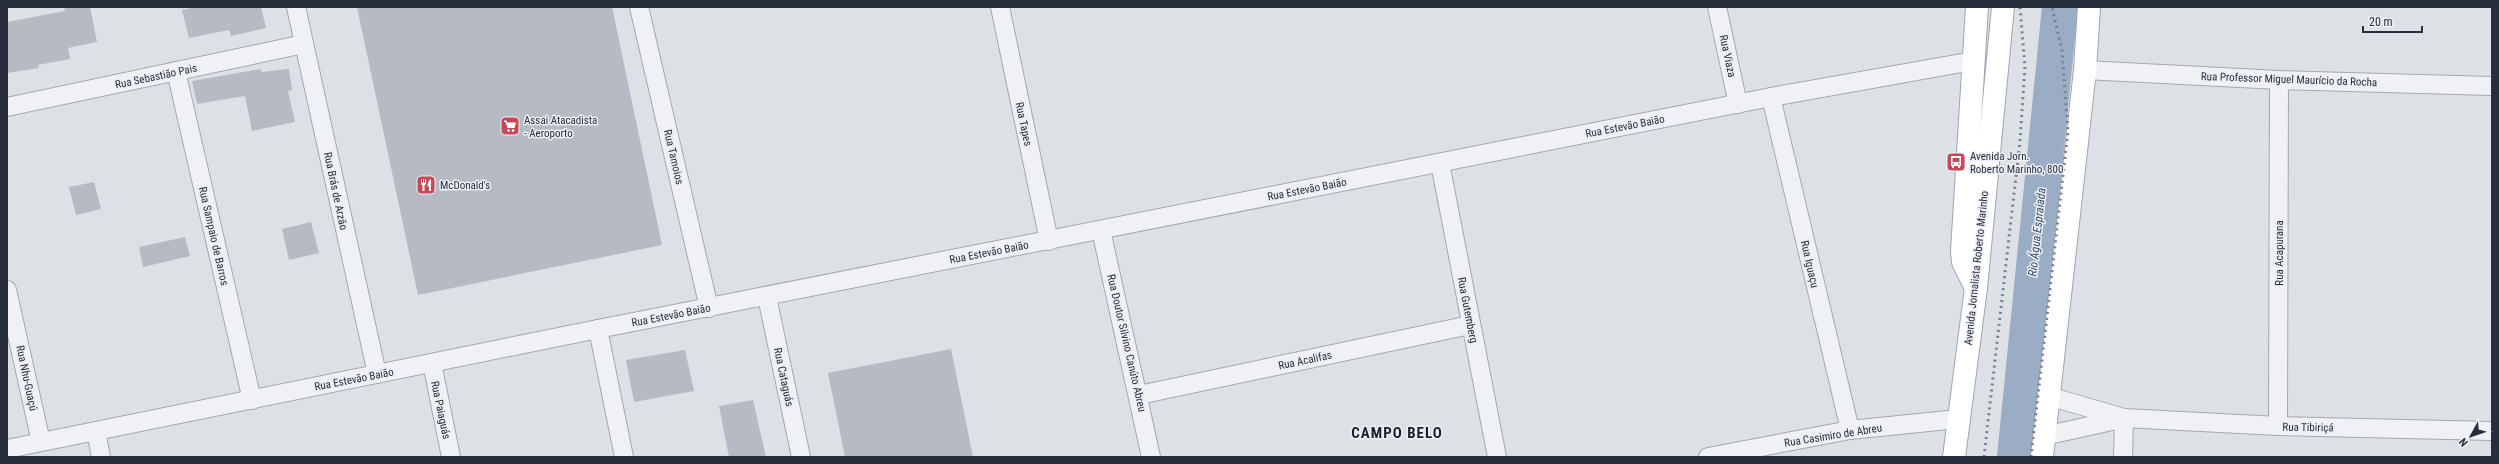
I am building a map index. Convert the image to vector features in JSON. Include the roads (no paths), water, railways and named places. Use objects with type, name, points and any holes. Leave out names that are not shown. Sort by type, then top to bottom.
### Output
[{"type":"main road","points":[[1976,288],[1963,262],[1962,251],[1972,61],[1977,7]]},
{"type":"main road","name":"Avenida Jornalista Roberto Marinho","points":[[1954,457],[1976,288],[2003,7]]},
{"type":"main road","points":[[2042,457],[2085,70],[2090,7]]},
{"type":"street","name":"Rua Brás de Arzão","points":[[296,7],[377,374]]},
{"type":"street","name":"Rua Tamoios","points":[[639,7],[710,308]]},
{"type":"street","name":"Rua Tapes","points":[[1000,7],[1049,240]]},
{"type":"street","name":"Rua Viaza","points":[[1718,7],[1738,104]]},
{"type":"street","name":"Rua Sebastião Pais","points":[[7,107],[304,44]]},
{"type":"street","name":"Rua Estevão Baião","points":[[7,449],[598,329],[1771,97],[1972,61]]},
{"type":"street","name":"Rua Professor Miguel Maurício da Rocha","points":[[2085,70],[2279,80],[2492,86]]},
{"type":"street","name":"Rua Sampaio de Barros","points":[[176,72],[252,400]]},
{"type":"street","name":"Rua Acapurana","points":[[2278,426],[2279,80]]},
{"type":"street","name":"Rua Iguaçu","points":[[1771,97],[1850,430]]},
{"type":"street","name":"Rua Gutemberg","points":[[1440,163],[1470,325],[1497,457]]},
{"type":"street","name":"Rua Doutor Silvino Canúto Abreu","points":[[1102,230],[1152,457]]},
{"type":"street","name":"Rua Nhu-Guaçú","points":[[7,290],[41,442]]},
{"type":"street","name":"Rua Cataguás","points":[[767,296],[801,457]]},
{"type":"street","name":"Rua Acalifas","points":[[1139,395],[1470,325]]},
{"type":"street","points":[[598,329],[624,457]]},
{"type":"street","name":"Rua Paiaguás","points":[[432,363],[451,457]]},
{"type":"street","name":"Rua Tibiriçá","points":[[2048,396],[2124,418],[2278,426],[2492,431]]},
{"type":"street","name":"Rua Tibiriçá","points":[[2044,436],[2124,418]]},
{"type":"street","points":[[2123,457],[2124,418]]},
{"type":"street","name":"Rua Casimiro de Abreu","points":[[1708,457],[1850,430],[1958,419]]},
{"type":"street","points":[[96,431],[101,457]]},
{"type":"waterway","name":"Rio Água Espraiada","points":[[2015,457],[2060,7]]},
{"type":"railway","points":[[1984,457],[2020,141],[2025,67],[2020,7]]},
{"type":"railway","points":[[2031,457],[2068,131],[2062,51],[2052,7]]},
{"type":"place","name":"Assai Atacadista - Aeroporto","points":[[510,126]]},
{"type":"place","name":"Avenida Jorn. Roberto Marinho, 800","points":[[1956,162]]},
{"type":"place","name":"McDonald's","points":[[426,185]]},
{"type":"district","name":"CAMPO BELO","points":[[1397,433]]}]
